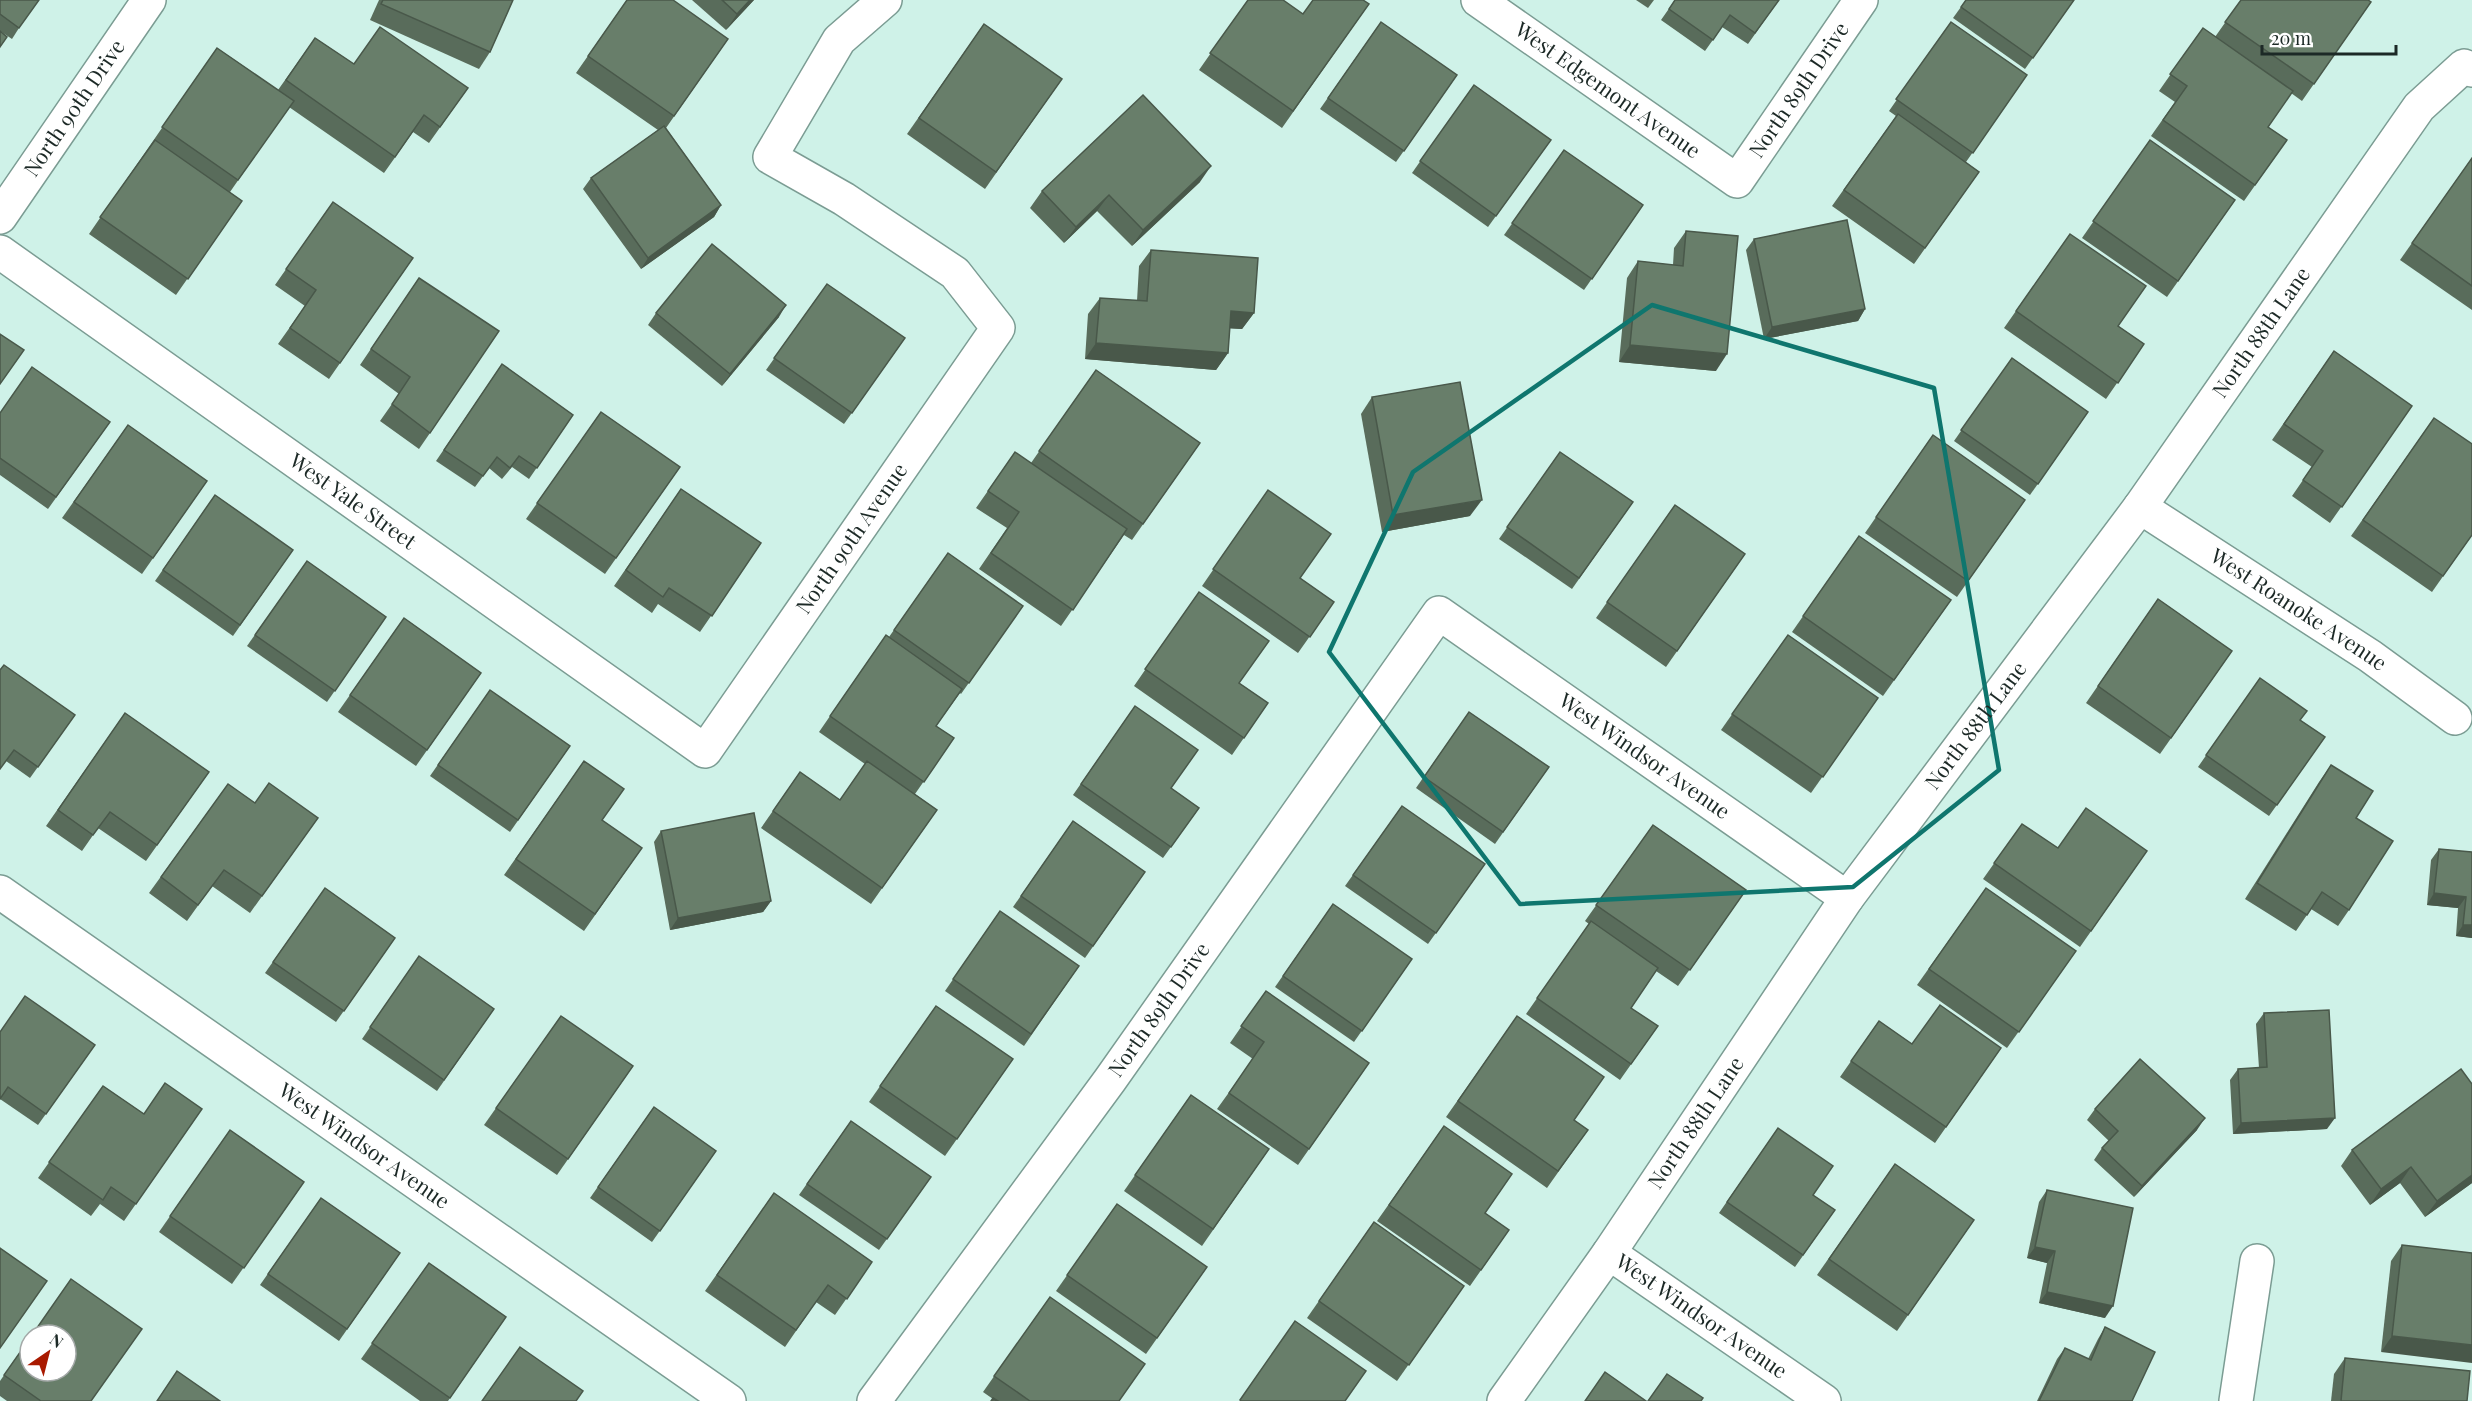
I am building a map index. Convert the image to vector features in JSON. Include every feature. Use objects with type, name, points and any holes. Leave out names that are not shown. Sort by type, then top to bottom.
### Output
[{"type":"street","name":"North 90th Drive","points":[[0,217],[149,0]]},
{"type":"street","name":"North 90th Avenue","points":[[705,750],[998,328],[955,273],[844,199],[770,157],[839,40],[885,0]]},
{"type":"street","name":"West Edgemont Avenue","points":[[1478,0],[1737,181]]},
{"type":"street","name":"North 89th Drive","points":[[1737,181],[1861,0]]},
{"type":"street","name":"North 88th Lane","points":[[1504,1401],[1609,1253],[1848,898],[2140,507],[2419,107],[2468,68]]},
{"type":"street","name":"West Yale Street","points":[[0,252],[705,750]]},
{"type":"street","name":"West Roanoke Avenue","points":[[2140,507],[2370,656],[2455,718]]},
{"type":"street","name":"North 89th Drive","points":[[874,1401],[1110,1080],[1439,613]]},
{"type":"street","name":"West Windsor Avenue","points":[[1439,613],[1848,898]]},
{"type":"street","name":"West Windsor Avenue","points":[[0,892],[729,1401]]},
{"type":"street","name":"West Windsor Avenue","points":[[1609,1253],[1824,1401]]},
{"type":"street","points":[[2236,1401],[2257,1261]]},
{"type":"highlighted area","points":[[1652,305],[1934,388],[1999,770],[1853,887],[1520,904],[1329,652],[1413,472]]},
{"type":"building","points":[[0,0],[39,0],[19,28],[0,14]]},
{"type":"building","points":[[383,0],[513,0],[490,52],[381,4]]},
{"type":"building","points":[[627,0],[673,0],[728,39],[674,116],[588,56]]},
{"type":"building","points":[[722,0],[750,0],[737,14]]},
{"type":"building","points":[[1248,0],[1283,0],[1303,14],[1313,0],[1363,0],[1369,4],[1293,111],[1210,53]]},
{"type":"building","points":[[1675,0],[1779,0],[1755,33],[1730,15],[1713,40],[1669,9]]},
{"type":"building","points":[[1966,0],[2074,0],[2033,58],[1961,7]]},
{"type":"building","points":[[2241,0],[2368,0],[2371,2],[2314,84],[2225,22]]},
{"type":"building","points":[[1381,22],[1457,75],[1404,151],[1328,98]]},
{"type":"building","points":[[1951,22],[2027,75],[1973,153],[1896,99]]},
{"type":"building","points":[[984,24],[1062,79],[996,172],[919,118]]},
{"type":"building","points":[[380,27],[468,88],[440,127],[424,115],[395,157],[286,80],[315,38],[354,64]]},
{"type":"building","points":[[2203,28],[2293,91],[2268,127],[2287,140],[2255,185],[2163,120],[2187,86],[2170,74]]},
{"type":"building","points":[[0,31],[7,37],[0,47]]},
{"type":"building","points":[[217,48],[294,101],[238,180],[162,127]]},
{"type":"building","points":[[1474,85],[1551,140],[1496,216],[1420,161]]},
{"type":"building","points":[[1143,95],[1211,166],[1143,230],[1109,195],[1076,227],[1042,191]]},
{"type":"building","points":[[1898,114],[1979,172],[1925,248],[1844,190]]},
{"type":"building","points":[[664,126],[721,205],[648,258],[591,178]]},
{"type":"building","points":[[155,140],[242,201],[188,279],[100,217]]},
{"type":"building","points":[[2150,140],[2235,200],[2178,281],[2093,221]]},
{"type":"building","points":[[1564,150],[1643,205],[1592,279],[1512,223]]},
{"type":"building","points":[[2472,158],[2472,286],[2412,243]]},
{"type":"building","points":[[333,202],[413,258],[340,363],[290,328],[316,290],[286,269]]},
{"type":"building","points":[[1847,220],[1865,309],[1772,327],[1754,239]]},
{"type":"building","points":[[1686,231],[1738,236],[1727,354],[1630,345],[1638,261],[1683,266]]},
{"type":"building","points":[[2070,234],[2146,286],[2118,326],[2144,344],[2118,383],[2016,311]]},
{"type":"building","points":[[712,244],[786,305],[730,374],[656,313]]},
{"type":"building","points":[[1151,250],[1258,258],[1254,313],[1231,311],[1228,353],[1096,343],[1100,298],[1147,301]]},
{"type":"building","points":[[419,278],[499,331],[430,433],[392,404],[410,377],[371,349]]},
{"type":"building","points":[[827,284],[905,338],[852,413],[774,358]]},
{"type":"building","points":[[0,334],[24,350],[0,384]]},
{"type":"building","points":[[2334,351],[2412,406],[2342,507],[2303,480],[2323,451],[2284,424]]},
{"type":"building","points":[[2012,358],[2088,412],[2038,484],[1961,430]]},
{"type":"building","points":[[502,364],[573,415],[537,468],[519,456],[510,468],[497,457],[483,476],[444,450]]},
{"type":"building","points":[[32,367],[110,422],[56,497],[0,458],[0,413]]},
{"type":"building","points":[[1096,370],[1200,443],[1143,524],[1039,451]]},
{"type":"building","points":[[1460,382],[1482,500],[1393,515],[1372,397]]},
{"type":"building","points":[[601,412],[680,467],[616,558],[537,503]]},
{"type":"building","points":[[2434,418],[2472,444],[2472,535],[2443,576],[2363,520]]},
{"type":"building","points":[[128,425],[207,481],[153,558],[74,502]]},
{"type":"building","points":[[1933,435],[2025,500],[1968,581],[1876,517]]},
{"type":"building","points":[[1015,452],[1127,529],[1073,610],[991,553],[1019,512],[988,491]]},
{"type":"building","points":[[1560,452],[1633,502],[1579,578],[1507,527]]},
{"type":"building","points":[[681,489],[761,543],[712,616],[669,588],[663,597],[626,570]]},
{"type":"building","points":[[1268,490],[1331,534],[1300,578],[1334,602],[1310,637],[1213,569]]},
{"type":"building","points":[[215,495],[293,550],[240,625],[163,570]]},
{"type":"building","points":[[1675,505],[1745,554],[1677,651],[1607,602]]},
{"type":"building","points":[[1859,536],[1951,600],[1894,680],[1803,616]]},
{"type":"building","points":[[948,553],[1023,606],[969,683],[894,630]]},
{"type":"building","points":[[307,561],[386,617],[335,691],[255,635]]},
{"type":"building","points":[[1199,592],[1269,641],[1239,683],[1268,703],[1244,738],[1145,669]]},
{"type":"building","points":[[2158,599],[2232,651],[2171,738],[2098,686]]},
{"type":"building","points":[[404,618],[481,673],[427,750],[350,695]]},
{"type":"building","points":[[886,635],[962,689],[936,726],[954,738],[924,782],[830,716]]},
{"type":"building","points":[[1788,635],[1878,698],[1823,777],[1732,714]]},
{"type":"building","points":[[4,665],[75,715],[38,767],[14,750],[0,769],[0,670]]},
{"type":"building","points":[[2260,678],[2307,711],[2300,720],[2325,737],[2277,805],[2206,755]]},
{"type":"building","points":[[490,690],[570,746],[518,820],[438,765]]},
{"type":"building","points":[[1135,706],[1198,750],[1171,788],[1199,808],[1171,847],[1081,784]]},
{"type":"building","points":[[1469,712],[1549,767],[1503,832],[1424,777]]},
{"type":"building","points":[[125,713],[209,772],[157,845],[110,812],[93,835],[58,810]]},
{"type":"building","points":[[584,761],[624,789],[602,820],[642,848],[595,914],[516,859]]},
{"type":"building","points":[[867,761],[937,810],[882,888],[773,811],[800,772],[840,800]]},
{"type":"building","points":[[2331,765],[2373,791],[2356,818],[2393,841],[2349,910],[2322,892],[2307,915],[2257,883]]},
{"type":"building","points":[[269,783],[318,818],[262,896],[224,870],[198,905],[161,877],[228,784],[255,803]]},
{"type":"building","points":[[1402,806],[1485,864],[1436,933],[1353,875]]},
{"type":"building","points":[[2086,808],[2147,851],[2091,931],[1994,863],[2022,824],[2058,848]]},
{"type":"building","points":[[754,813],[771,901],[678,918],[661,831]]},
{"type":"building","points":[[1073,821],[1145,872],[1093,946],[1021,896]]},
{"type":"building","points":[[1653,825],[1746,890],[1690,970],[1596,905]]},
{"type":"building","points":[[2439,849],[2472,852],[2472,925],[2463,925],[2466,897],[2434,893]]},
{"type":"building","points":[[325,888],[395,938],[344,1011],[273,962]]},
{"type":"building","points":[[1986,888],[2076,951],[2019,1032],[1929,969]]},
{"type":"building","points":[[1333,904],[1412,959],[1362,1031],[1283,976]]},
{"type":"building","points":[[1000,911],[1079,966],[1031,1034],[953,979]]},
{"type":"building","points":[[1591,921],[1658,968],[1631,1008],[1658,1026],[1631,1064],[1537,998]]},
{"type":"building","points":[[419,956],[494,1009],[444,1080],[370,1027]]},
{"type":"building","points":[[1266,991],[1369,1063],[1309,1149],[1229,1093],[1264,1042],[1241,1026]]},
{"type":"building","points":[[25,996],[95,1045],[46,1114],[8,1087],[0,1099],[0,1032]]},
{"type":"building","points":[[1940,1005],[2001,1048],[1946,1127],[1851,1061],[1879,1021],[1912,1044]]},
{"type":"building","points":[[936,1006],[1013,1059],[957,1139],[880,1086]]},
{"type":"building","points":[[2329,1010],[2335,1118],[2241,1123],[2238,1069],[2267,1067],[2264,1013]]},
{"type":"building","points":[[561,1016],[633,1066],[568,1159],[496,1108]]},
{"type":"building","points":[[1517,1016],[1604,1077],[1574,1120],[1588,1130],[1558,1171],[1458,1101]]},
{"type":"building","points":[[2140,1059],[2205,1118],[2142,1186],[2102,1148],[2118,1131],[2095,1109]]},
{"type":"building","points":[[2461,1069],[2472,1084],[2472,1175],[2437,1201],[2411,1167],[2381,1189],[2352,1150]]},
{"type":"building","points":[[165,1083],[202,1109],[136,1204],[111,1187],[103,1200],[49,1162],[103,1086],[144,1114]]},
{"type":"building","points":[[1191,1095],[1269,1149],[1213,1229],[1135,1175]]},
{"type":"building","points":[[654,1107],[716,1151],[660,1231],[598,1187]]},
{"type":"building","points":[[851,1121],[931,1177],[887,1239],[807,1184]]},
{"type":"building","points":[[1444,1126],[1512,1174],[1485,1213],[1509,1230],[1481,1270],[1389,1205]]},
{"type":"building","points":[[1778,1128],[1833,1166],[1813,1195],[1835,1210],[1803,1255],[1727,1202]]},
{"type":"building","points":[[230,1130],[304,1182],[244,1268],[170,1216]]},
{"type":"building","points":[[1895,1164],[1974,1220],[1908,1315],[1829,1259]]},
{"type":"building","points":[[2047,1190],[2133,1208],[2113,1306],[2047,1292],[2055,1251],[2035,1247]]},
{"type":"building","points":[[774,1193],[872,1262],[847,1299],[828,1285],[796,1330],[717,1275]]},
{"type":"building","points":[[321,1198],[400,1253],[347,1329],[268,1274]]},
{"type":"building","points":[[1117,1204],[1207,1267],[1157,1338],[1067,1275]]},
{"type":"building","points":[[1374,1222],[1464,1286],[1409,1365],[1319,1301]]},
{"type":"building","points":[[2402,1245],[2472,1253],[2472,1345],[2392,1336]]},
{"type":"building","points":[[0,1248],[47,1281],[0,1348]]},
{"type":"building","points":[[429,1263],[506,1317],[450,1398],[372,1343]]},
{"type":"building","points":[[71,1279],[142,1329],[91,1401],[41,1401],[4,1375],[18,1355],[18,1383],[78,1383],[78,1323],[40,1323]]},
{"type":"building","points":[[1050,1297],[1145,1364],[1119,1401],[1030,1401],[994,1376]]},
{"type":"building","points":[[1295,1321],[1366,1371],[1345,1401],[1241,1401],[1240,1400]]},
{"type":"building","points":[[2105,1327],[2155,1352],[2132,1401],[2039,1401],[2065,1348],[2091,1360]]},
{"type":"building","points":[[520,1347],[583,1391],[576,1401],[482,1401]]},
{"type":"building","points":[[2345,1358],[2470,1371],[2467,1401],[2341,1401]]},
{"type":"building","points":[[177,1371],[220,1401],[157,1401]]},
{"type":"building","points":[[1605,1372],[1646,1401],[1585,1401]]},
{"type":"building","points":[[1667,1374],[1703,1398],[1701,1401],[1648,1401]]}]
